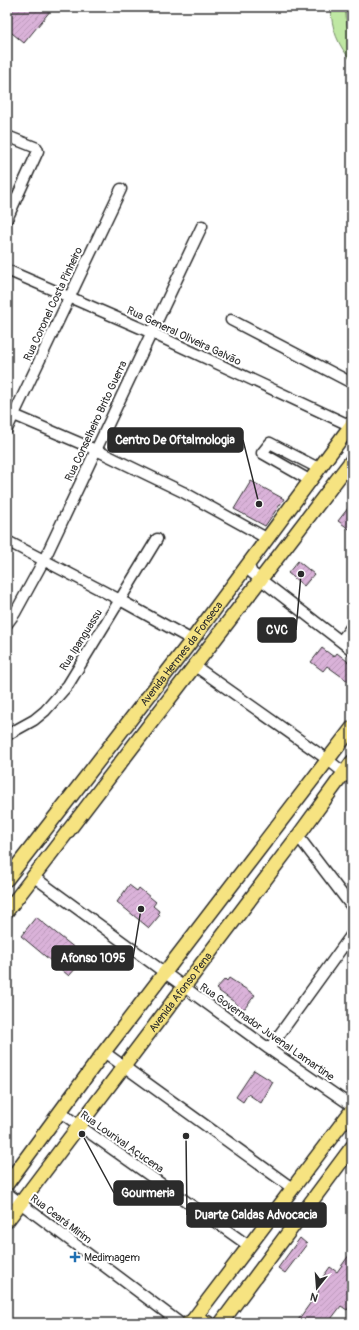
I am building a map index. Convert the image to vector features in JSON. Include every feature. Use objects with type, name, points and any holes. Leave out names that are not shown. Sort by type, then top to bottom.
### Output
[{"type":"main road","name":"Avenida Hermes da Fonseca","points":[[7,879],[192,640],[320,469],[351,425]]},
{"type":"main road","name":"Avenida Hermes da Fonseca","points":[[7,911],[352,460]]},
{"type":"main road","points":[[7,1184],[104,1052],[352,728]]},
{"type":"main road","name":"Avenida Afonso Pena","points":[[7,1221],[298,836],[348,776],[352,762]]},
{"type":"main road","points":[[185,1322],[252,1243],[352,1110]]},
{"type":"main road","points":[[221,1323],[352,1147]]},
{"type":"main road","points":[[252,1243],[272,1254]]},
{"type":"main road","points":[[185,1322],[203,1320],[208,1323]]},
{"type":"street","points":[[7,136],[37,148],[38,155],[7,219]]},
{"type":"street","name":"Rua Coronel Costa Pinheiro","points":[[7,429],[10,413],[70,297],[122,189]]},
{"type":"street","name":"Rua Conselheiro Brito Guerra","points":[[7,624],[15,613],[44,560],[202,226]]},
{"type":"street","name":"Rua General Oliveira Galvão","points":[[7,270],[152,333],[351,425]]},
{"type":"street","points":[[231,320],[352,383]]},
{"type":"street","points":[[10,413],[96,450],[183,492],[268,539]]},
{"type":"street","points":[[311,481],[262,453],[270,443],[320,469]]},
{"type":"street","name":"Rua Ipanguassu","points":[[7,735],[34,720],[54,702],[68,685],[157,539]]},
{"type":"street","points":[[7,541],[120,600],[192,640]]},
{"type":"street","points":[[248,564],[252,573],[352,650]]},
{"type":"street","points":[[341,642],[352,626]]},
{"type":"street","points":[[195,666],[328,760],[348,776]]},
{"type":"street","points":[[298,836],[352,907]]},
{"type":"street","name":"Rua Governador Juvenal Lamartine","points":[[34,877],[269,1049],[352,1106]]},
{"type":"street","points":[[269,1049],[352,934]]},
{"type":"street","points":[[104,1052],[292,1188]]},
{"type":"street","name":"Rua Lourival Açucena","points":[[60,1112],[252,1243]]},
{"type":"street","name":"Rua Ceará Mirim","points":[[7,1193],[185,1322]]},
{"type":"green space","points":[[331,7],[345,7],[347,25],[352,38],[352,61],[339,43],[336,36],[332,22]]},
{"type":"building","points":[[7,7],[47,7],[51,10],[24,43],[7,29]]},
{"type":"building","points":[[251,481],[284,499],[265,526],[234,509]]},
{"type":"building","points":[[352,503],[352,531],[338,521]]},
{"type":"building","points":[[298,561],[314,574],[304,586],[288,573]]},
{"type":"building","points":[[322,648],[334,657],[337,653],[352,665],[352,684],[327,666],[323,671],[311,662]]},
{"type":"building","points":[[129,885],[137,891],[139,888],[156,902],[153,906],[159,911],[158,913],[160,915],[149,928],[117,902]]},
{"type":"building","points":[[36,917],[86,957],[69,976],[21,936]]},
{"type":"building","points":[[229,978],[255,995],[245,1008],[239,1009],[237,1004],[216,989],[225,979],[227,981]]},
{"type":"building","points":[[254,1070],[273,1082],[261,1103],[248,1094],[243,1102],[236,1097]]},
{"type":"building","points":[[300,1238],[307,1244],[285,1273],[278,1268]]},
{"type":"building","points":[[352,1251],[352,1304],[347,1310],[341,1306],[328,1323],[296,1323],[319,1291],[315,1288],[330,1267],[337,1272]]},
{"type":"place","name":"Centro De Oftalmologia","points":[[259,504]]},
{"type":"place","name":"CVC","points":[[301,574]]},
{"type":"place","name":"Afonso 1095","points":[[141,909]]},
{"type":"place","name":"Gourmeria","points":[[82,1134]]},
{"type":"place","name":"Duarte Caldas Advocacia","points":[[186,1136]]},
{"type":"place","name":"Medimagem","points":[[75,1257]]}]
